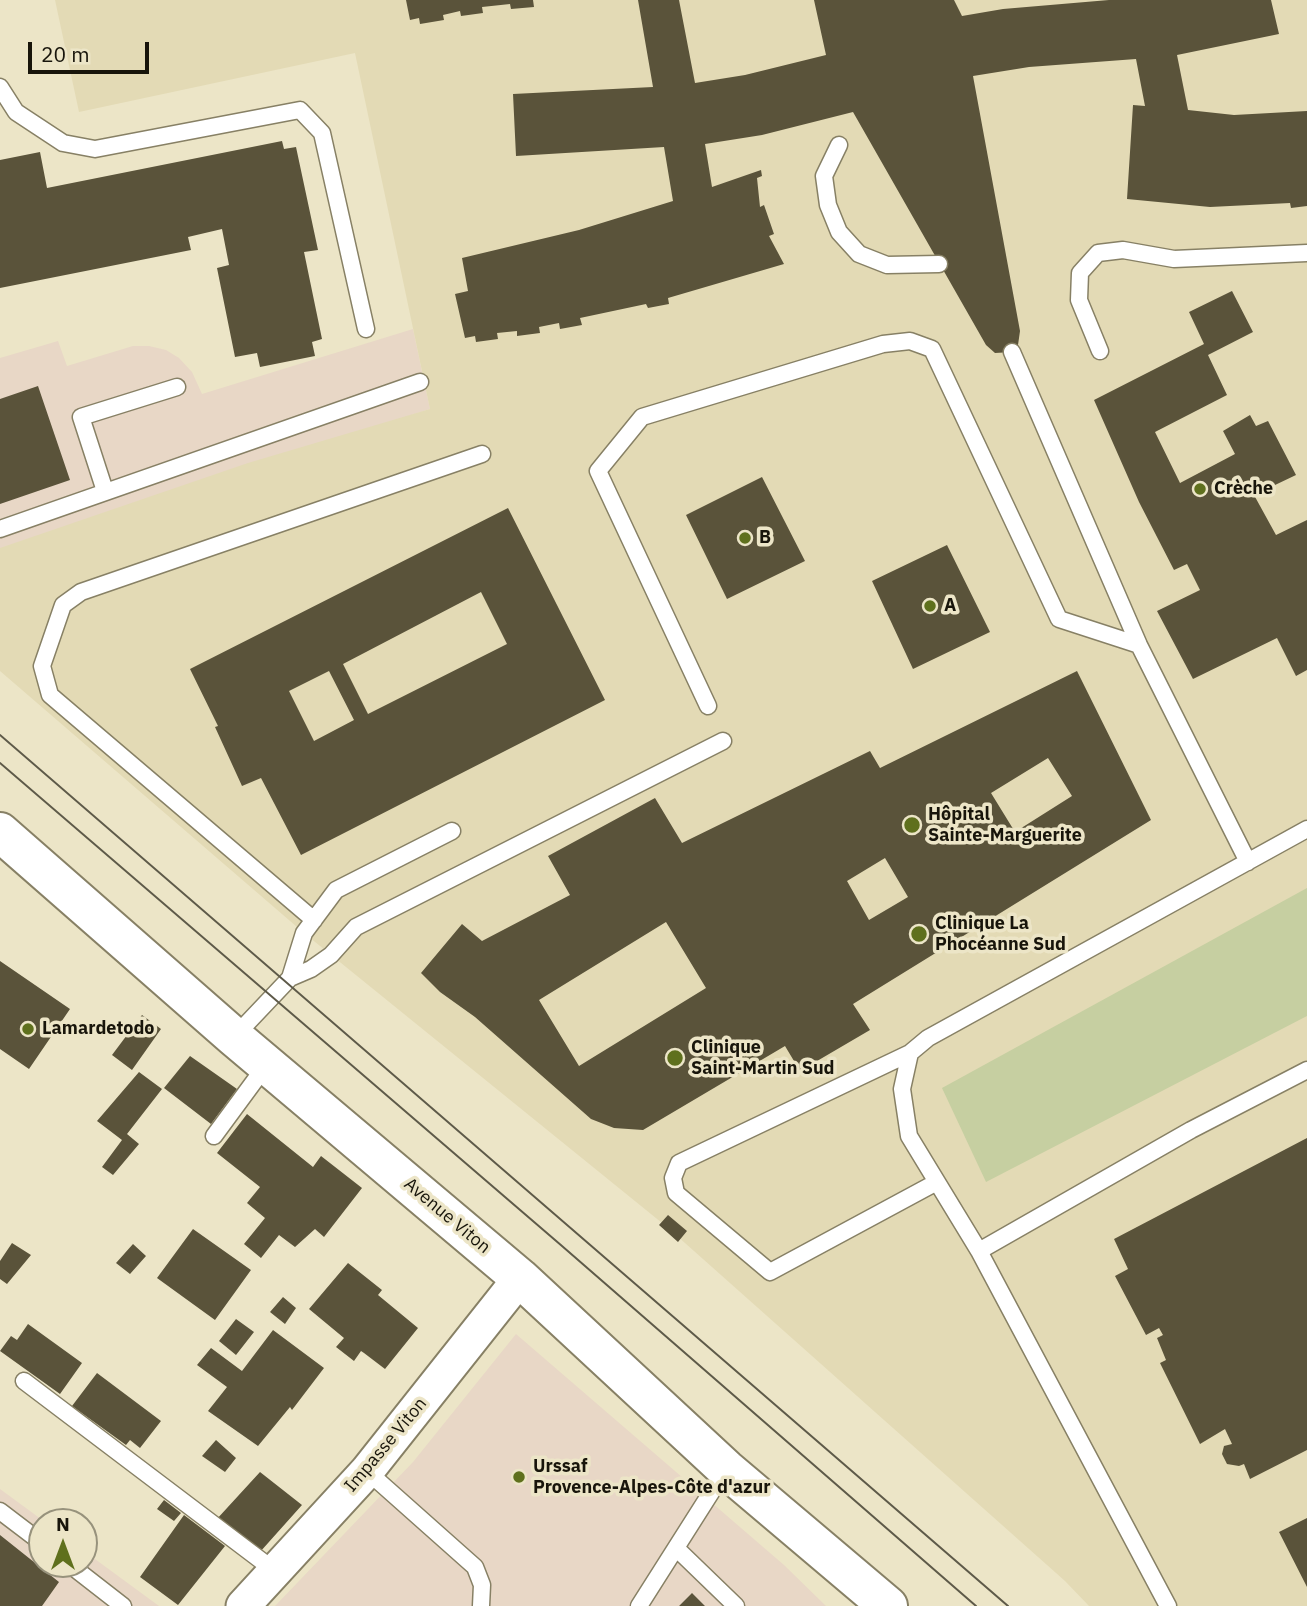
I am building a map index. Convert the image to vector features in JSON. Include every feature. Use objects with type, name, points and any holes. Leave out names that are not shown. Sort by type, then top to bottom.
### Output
[{"type":"street","name":"Avenue Viton","points":[[0,832],[234,1037],[520,1278],[726,1469],[888,1606]]},
{"type":"street","name":"Impasse Viton","points":[[243,1606],[367,1471],[520,1278]]},
{"type":"lane","points":[[0,87],[16,113],[63,143],[95,149],[300,110],[322,133],[366,329]]},
{"type":"lane","points":[[839,145],[824,176],[828,205],[839,232],[859,254],[887,265],[939,264]]},
{"type":"lane","points":[[1100,351],[1079,300],[1080,273],[1098,253],[1123,250],[1174,259],[1307,253]]},
{"type":"lane","points":[[708,706],[598,471],[642,417],[883,344],[909,341],[932,349],[1059,619],[1139,645]]},
{"type":"lane","points":[[1012,352],[1139,645],[1248,862]]},
{"type":"lane","points":[[0,529],[421,382]]},
{"type":"lane","points":[[105,492],[81,417],[177,387]]},
{"type":"lane","points":[[314,920],[50,695],[42,666],[63,605],[81,592],[482,454]]},
{"type":"lane","points":[[234,1037],[290,978],[311,969],[331,955],[355,927],[723,741]]},
{"type":"lane","points":[[937,1182],[770,1272],[676,1193],[673,1178],[679,1163],[911,1053],[928,1038],[1307,829]]},
{"type":"lane","points":[[290,978],[304,933],[336,890],[452,831]]},
{"type":"lane","points":[[911,1053],[902,1089],[909,1136],[979,1251],[1168,1606]]},
{"type":"lane","points":[[214,1136],[267,1064]]},
{"type":"lane","points":[[979,1251],[1191,1130],[1307,1070]]},
{"type":"lane","points":[[24,1381],[275,1571]]},
{"type":"lane","points":[[639,1606],[726,1469]]},
{"type":"lane","points":[[367,1471],[475,1567],[482,1585],[481,1606]]},
{"type":"lane","points":[[0,1511],[28,1532]]},
{"type":"lane","points":[[676,1548],[736,1606]]},
{"type":"lane","points":[[87,1578],[123,1606]]},
{"type":"shaded area","name":"Hôpital Sainte-Marguerite","points":[[55,0],[1307,0],[1307,1606],[1089,1606],[1065,1581],[667,1227],[304,933],[0,671],[0,548],[248,463],[430,409],[355,53],[79,112]]},
{"type":"shaded area","points":[[413,329],[430,409],[0,550],[0,358],[58,341],[67,366],[133,346],[149,346],[166,350],[179,358],[192,372],[202,394]]},
{"type":"shaded area","name":"Urssaf Provence-Alpes-Côte d'azur","points":[[516,1334],[784,1565],[826,1606],[275,1606],[413,1462]]},
{"type":"shaded area","points":[[0,1489],[28,1510],[28,1578],[98,1578],[98,1561],[159,1606],[0,1606]]},
{"type":"green space","points":[[1307,888],[1307,1016],[986,1182],[942,1088]]},
{"type":"building","points":[[406,0],[533,0],[534,7],[511,9],[510,4],[482,7],[483,13],[461,16],[460,11],[443,15],[444,20],[420,24],[419,18],[410,20]]},
{"type":"building","points":[[638,0],[679,0],[695,83],[745,75],[826,55],[814,0],[954,0],[962,16],[1003,9],[1109,0],[1271,0],[1279,34],[1177,55],[1188,110],[1234,115],[1307,111],[1307,206],[1291,208],[1290,203],[1210,207],[1127,199],[1133,105],[1145,106],[1136,59],[1029,67],[973,76],[1020,331],[1018,345],[1012,352],[995,353],[986,345],[853,112],[762,135],[705,144],[712,187],[761,170],[762,176],[757,178],[760,207],[764,205],[774,234],[769,236],[784,264],[668,298],[669,304],[648,308],[646,304],[580,318],[582,325],[560,329],[559,323],[539,327],[540,333],[517,336],[517,331],[497,333],[498,339],[476,342],[475,336],[465,338],[455,294],[468,291],[462,258],[579,230],[673,201],[664,147],[516,156],[513,94],[653,87]]},
{"type":"building","points":[[282,141],[284,149],[296,147],[318,250],[304,252],[322,339],[312,342],[315,356],[260,367],[257,353],[235,357],[217,268],[229,265],[222,229],[188,237],[191,250],[0,288],[0,160],[40,152],[47,188]]},
{"type":"building","name":"Crèche","points":[[1232,291],[1253,332],[1208,355],[1227,395],[1155,432],[1180,483],[1235,454],[1223,431],[1250,415],[1256,426],[1268,421],[1296,475],[1254,495],[1276,535],[1307,520],[1307,670],[1296,676],[1277,638],[1193,679],[1157,611],[1200,590],[1187,564],[1174,570],[1139,502],[1094,400],[1204,344],[1189,312]]},
{"type":"building","points":[[38,386],[70,480],[0,504],[0,399]]},
{"type":"building","name":"B","points":[[762,477],[805,561],[727,599],[686,515]]},
{"type":"building","points":[[508,508],[605,700],[301,855],[261,778],[242,786],[215,727],[218,726],[190,669]],"holes":[[[481,592],[507,644],[368,714],[343,664]],[[329,671],[354,720],[314,741],[289,691]]]},
{"type":"building","name":"A","points":[[947,545],[990,632],[913,669],[872,581]]},
{"type":"building","points":[[1077,671],[1151,820],[853,1004],[870,1030],[800,1071],[785,1046],[643,1130],[614,1128],[591,1119],[421,973],[462,924],[482,941],[570,895],[548,856],[655,798],[682,843],[870,751],[880,768]],"holes":[[[1048,758],[1072,796],[1015,832],[991,793]],[[885,858],[908,897],[869,920],[847,881]],[[666,922],[706,988],[579,1066],[539,1000]]]},
{"type":"building","name":"Lamardetodo","points":[[0,961],[70,1009],[29,1069],[0,1049]]},
{"type":"building","points":[[142,1015],[161,1029],[132,1070],[112,1055]]},
{"type":"building","points":[[190,1056],[237,1089],[211,1124],[164,1088]]},
{"type":"building","points":[[139,1072],[162,1089],[127,1134],[139,1144],[113,1175],[102,1167],[122,1140],[97,1121]]},
{"type":"building","points":[[247,1114],[313,1167],[321,1156],[362,1188],[324,1237],[315,1229],[295,1247],[279,1235],[261,1258],[244,1244],[265,1218],[247,1203],[260,1187],[217,1153]]},
{"type":"building","points":[[1307,1138],[1307,1450],[1250,1479],[1244,1464],[1227,1464],[1222,1454],[1224,1446],[1232,1444],[1225,1429],[1200,1444],[1160,1363],[1166,1360],[1157,1338],[1163,1335],[1159,1328],[1146,1335],[1115,1276],[1128,1269],[1114,1239]]},
{"type":"building","points":[[668,1215],[687,1231],[678,1242],[659,1225]]},
{"type":"building","points":[[193,1229],[251,1270],[215,1320],[157,1278]]},
{"type":"building","points":[[12,1243],[31,1255],[7,1284],[0,1279],[0,1261]]},
{"type":"building","points":[[133,1244],[146,1256],[130,1274],[116,1263]]},
{"type":"building","points":[[348,1263],[382,1290],[378,1295],[418,1328],[385,1369],[361,1351],[354,1361],[336,1347],[344,1338],[309,1309]]},
{"type":"building","points":[[283,1297],[296,1308],[285,1324],[270,1312]]},
{"type":"building","points":[[236,1319],[254,1332],[236,1355],[219,1341]]},
{"type":"building","points":[[28,1324],[82,1363],[60,1394],[0,1351],[11,1336],[17,1340]]},
{"type":"building","points":[[273,1330],[324,1368],[292,1410],[290,1407],[258,1446],[208,1411],[227,1387],[197,1365],[211,1348],[242,1371]]},
{"type":"building","points":[[97,1373],[161,1421],[140,1448],[130,1440],[126,1445],[72,1406]]},
{"type":"building","points":[[216,1440],[236,1458],[225,1472],[202,1456]]},
{"type":"building","points":[[260,1472],[302,1505],[260,1552],[216,1520]]},
{"type":"building","points":[[164,1500],[181,1513],[174,1521],[157,1509]]},
{"type":"building","points":[[184,1515],[225,1546],[178,1605],[140,1577]]},
{"type":"building","points":[[1307,1518],[1307,1587],[1279,1532]]},
{"type":"building","points":[[0,1535],[28,1557],[28,1578],[54,1578],[59,1582],[42,1606],[0,1606]]},
{"type":"building","points":[[692,1593],[705,1606],[679,1606]]},
{"type":"tram line","points":[[0,735],[1008,1606]]},
{"type":"tram line","points":[[0,763],[976,1606]]},
{"type":"place","name":"Crèche","points":[[1200,489]]},
{"type":"place","name":"B","points":[[745,538]]},
{"type":"place","name":"A","points":[[930,606]]},
{"type":"place","name":"Hôpital Sainte-Marguerite","points":[[912,825]]},
{"type":"place","name":"Clinique La Phocéanne Sud","points":[[919,934]]},
{"type":"place","name":"Lamardetodo","points":[[28,1029]]},
{"type":"place","name":"Clinique Saint-Martin Sud","points":[[675,1058]]},
{"type":"place","name":"Urssaf Provence-Alpes-Côte d'azur","points":[[519,1477]]}]
